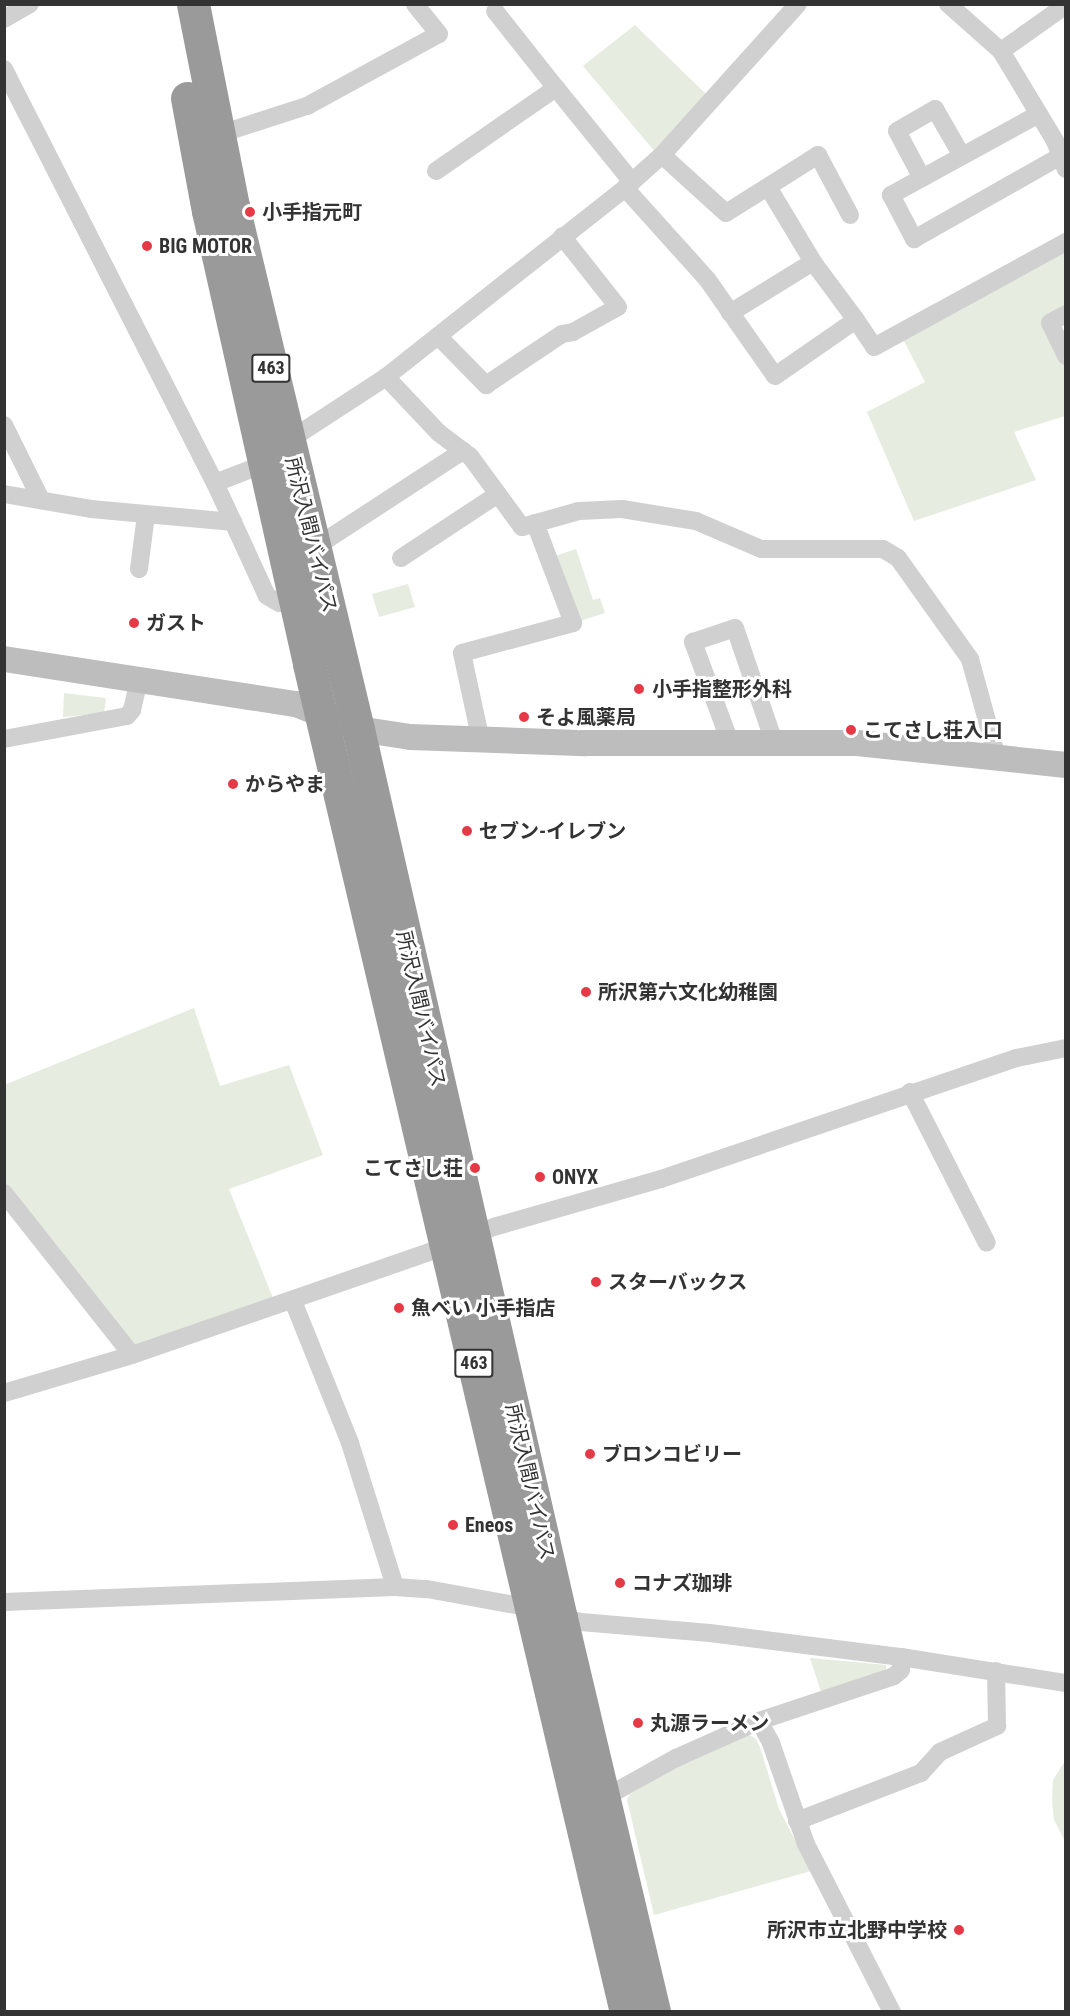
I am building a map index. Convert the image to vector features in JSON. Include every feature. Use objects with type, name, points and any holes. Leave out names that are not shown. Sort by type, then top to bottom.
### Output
[{"type":"highway","name":"所沢入間バイパス","points":[[170,4],[208,211],[322,715],[460,1240],[547,1613],[626,2012]]},
{"type":"highway","name":"所沢入間バイパス","points":[[193,4],[217,135],[358,729],[460,1240]]},
{"type":"highway","name":"所沢入間バイパス","points":[[547,1613],[604,1798],[654,2012]]},
{"type":"street","points":[[4,19],[30,4]]},
{"type":"street","points":[[217,135],[307,106],[439,34],[415,4]]},
{"type":"street","points":[[288,441],[386,377],[629,185],[662,155],[798,4]]},
{"type":"street","points":[[948,4],[1001,51],[1062,150],[914,239],[891,195],[1039,114]]},
{"type":"street","points":[[1001,51],[1065,5]]},
{"type":"street","points":[[495,11],[629,185],[707,279],[775,376],[856,320]]},
{"type":"street","points":[[4,69],[215,483],[267,596],[279,603]]},
{"type":"street","points":[[436,171],[556,88]]},
{"type":"street","points":[[922,178],[897,131],[934,110],[962,156]]},
{"type":"street","points":[[662,155],[726,213],[818,155],[850,215]]},
{"type":"street","points":[[768,187],[813,262],[874,348],[1065,242]]},
{"type":"street","points":[[438,336],[486,385],[561,333],[573,332],[618,307],[562,236]]},
{"type":"street","points":[[730,313],[813,262]]},
{"type":"street","points":[[1065,314],[1050,323],[1065,356]]},
{"type":"street","points":[[386,377],[439,433],[470,456],[522,527],[579,511],[622,509],[696,521],[761,549],[883,549],[898,558],[970,659],[998,757]]},
{"type":"street","points":[[4,425],[41,500]]},
{"type":"street","points":[[314,548],[463,451]]},
{"type":"street","points":[[215,483],[264,464]]},
{"type":"street","points":[[4,494],[91,510],[233,522]]},
{"type":"street","points":[[401,558],[498,494]]},
{"type":"street","points":[[139,569],[146,515]]},
{"type":"street","points":[[482,741],[462,653],[573,623],[535,524]]},
{"type":"street","points":[[730,742],[693,642],[735,628],[774,742]]},
{"type":"street","points":[[4,659],[296,704],[358,729],[410,737],[482,741],[774,742],[888,745],[1065,765]]},
{"type":"street","points":[[4,739],[127,716],[132,710],[139,679]]},
{"type":"street","points":[[4,1393],[132,1355],[460,1240],[682,1172],[910,1092],[1017,1058],[1065,1048]]},
{"type":"street","points":[[910,1092],[987,1243]]},
{"type":"street","points":[[4,1193],[132,1355]]},
{"type":"street","points":[[292,1300],[350,1443],[396,1587]]},
{"type":"street","points":[[4,1602],[396,1587],[427,1589],[547,1613],[901,1657],[1065,1683]]},
{"type":"street","points":[[604,1798],[676,1758],[759,1721],[894,1676],[901,1670],[901,1657]]},
{"type":"street","points":[[797,1821],[921,1773],[940,1752],[997,1726],[996,1671]]},
{"type":"street","points":[[759,1721],[771,1743],[806,1844],[892,2012]]},
{"type":"shaded area","points":[[635,25],[708,96],[656,153],[583,66]]},
{"type":"shaded area","points":[[1065,247],[1065,308],[1044,321],[1065,365],[1065,416],[1014,432],[1036,480],[914,521],[867,412],[925,382],[902,337]]},
{"type":"shaded area","points":[[576,549],[593,600],[600,598],[605,613],[571,624],[549,558]]},
{"type":"shaded area","points":[[408,584],[415,607],[379,617],[372,594]]},
{"type":"shaded area","points":[[64,693],[106,698],[104,713],[63,717]]},
{"type":"shaded area","points":[[194,1008],[220,1086],[289,1065],[323,1155],[229,1189],[275,1303],[134,1349],[5,1191],[4,1085]]},
{"type":"shaded area","points":[[810,1658],[886,1665],[886,1672],[821,1692]]},
{"type":"shaded area","points":[[749,1735],[756,1739],[760,1747],[779,1809],[811,1871],[654,1915],[627,1800],[629,1795],[678,1764]]},
{"type":"shaded area","points":[[1065,1761],[1065,1841],[1054,1820],[1052,1801],[1053,1780]]},
{"type":"place","name":"小手指元町","points":[[250,212]]},
{"type":"place","name":"BIG MOTOR","points":[[147,246]]},
{"type":"place","name":"ガスト","points":[[134,623]]},
{"type":"place","name":"小手指整形外科","points":[[639,689]]},
{"type":"place","name":"そよ風薬局","points":[[524,717]]},
{"type":"place","name":"こてさし荘入口","points":[[851,730]]},
{"type":"place","name":"からやま","points":[[233,784]]},
{"type":"place","name":"セブン-イレブン","points":[[467,831]]},
{"type":"place","name":"所沢第六文化幼稚園","points":[[586,992]]},
{"type":"place","name":"こてさし荘","points":[[475,1168]]},
{"type":"place","name":"ONYX","points":[[540,1177]]},
{"type":"place","name":"スターバックス","points":[[596,1282]]},
{"type":"place","name":"魚べい 小手指店","points":[[399,1308]]},
{"type":"place","name":"ブロンコビリー","points":[[590,1454]]},
{"type":"place","name":"Eneos","points":[[453,1525]]},
{"type":"place","name":"コナズ珈琲","points":[[620,1583]]},
{"type":"place","name":"丸源ラーメン","points":[[638,1723]]},
{"type":"place","name":"所沢市立北野中学校","points":[[959,1930]]}]
